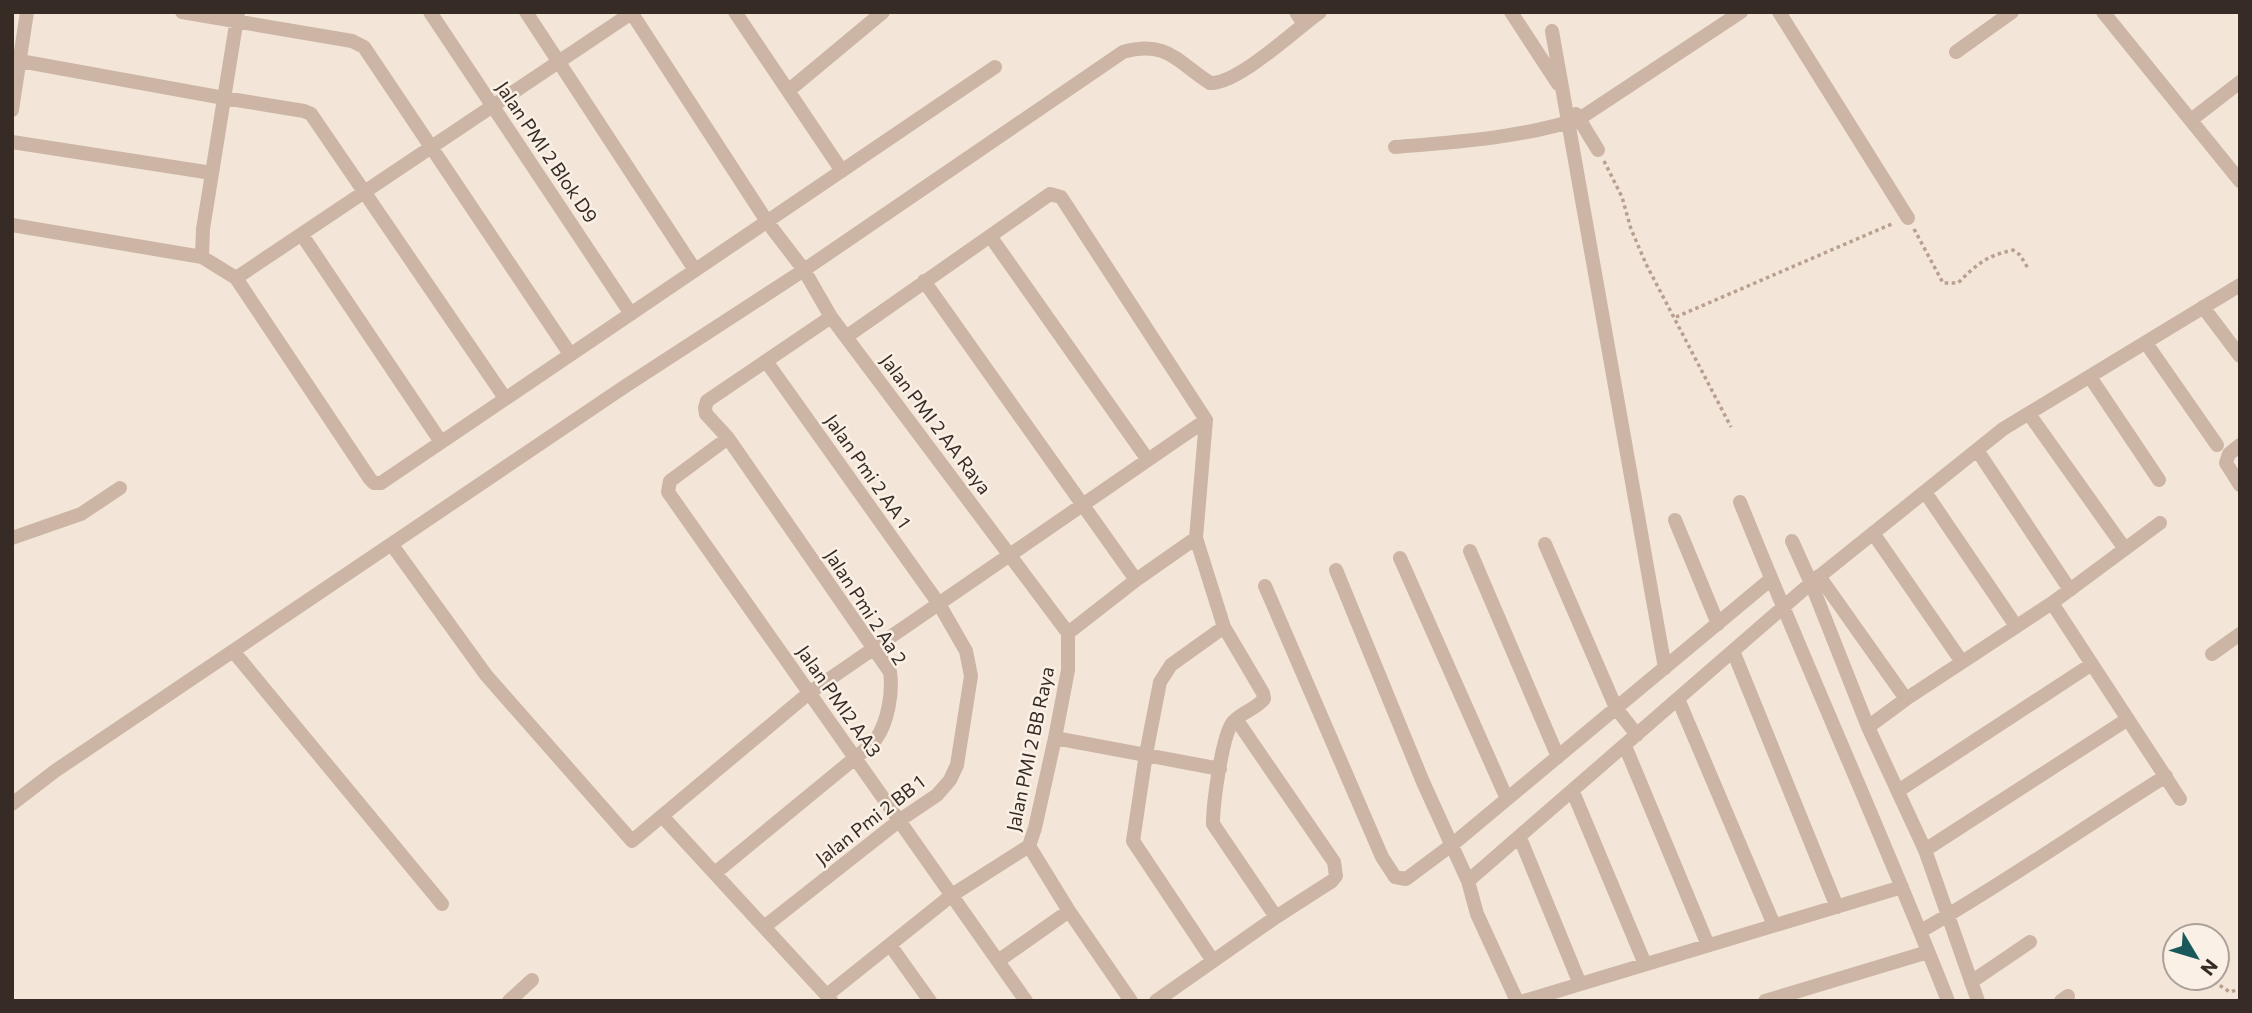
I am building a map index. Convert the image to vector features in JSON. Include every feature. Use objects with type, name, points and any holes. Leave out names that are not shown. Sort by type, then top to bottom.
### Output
[{"type":"street","points":[[12,110],[27,12]]},
{"type":"street","points":[[182,12],[237,17],[352,41],[364,47],[570,354]]},
{"type":"street","name":"Jalan PMI 2 Blok D9","points":[[430,12],[631,314]]},
{"type":"street","points":[[526,12],[695,270]]},
{"type":"street","points":[[734,12],[842,171]]},
{"type":"street","points":[[788,91],[883,12]]},
{"type":"street","points":[[12,804],[55,771],[233,650],[624,387],[804,270],[1123,52],[1149,47],[1161,50],[1210,83],[1218,83],[1232,77],[1281,43],[1300,18],[1320,12]]},
{"type":"street","points":[[1511,12],[1598,150]]},
{"type":"street","points":[[1395,148],[1466,141],[1556,127],[1579,119],[1741,12]]},
{"type":"street","points":[[1779,12],[1909,218]]},
{"type":"street","points":[[1956,51],[2012,12]]},
{"type":"street","points":[[2103,12],[2240,181]]},
{"type":"street","points":[[236,278],[631,13]]},
{"type":"street","name":"Jalan PMI 2 AA Raya","points":[[631,13],[768,223],[804,270],[831,317],[1010,553]]},
{"type":"street","points":[[202,257],[203,229],[237,17]]},
{"type":"street","points":[[1552,31],[1665,668]]},
{"type":"street","points":[[20,61],[304,110],[311,114],[505,398]]},
{"type":"street","points":[[12,225],[202,257],[236,278],[370,479],[374,483],[381,483],[995,67]]},
{"type":"street","points":[[2191,120],[2240,82]]},
{"type":"street","points":[[12,142],[212,173]]},
{"type":"street","points":[[846,337],[1050,194],[1060,197],[1206,420],[1196,538],[1224,627],[1264,699],[1236,719],[1229,728],[1220,769],[1213,824],[1276,917]]},
{"type":"street","points":[[302,235],[441,442]]},
{"type":"street","points":[[990,236],[1148,460]]},
{"type":"street","points":[[924,281],[1136,580]]},
{"type":"street","points":[[1468,881],[1815,579],[2003,429],[2240,285]]},
{"type":"street","points":[[2203,307],[2240,356]]},
{"type":"street","points":[[766,361],[831,317]]},
{"type":"street","points":[[2146,343],[2217,445]]},
{"type":"street","name":"Jalan Pmi 2 Aa 2","points":[[715,873],[875,741],[883,727],[892,684],[890,673],[874,648],[727,438],[706,414],[707,401],[766,361]]},
{"type":"street","name":"Jalan Pmi 2 AA 1","points":[[766,361],[939,604]]},
{"type":"street","points":[[2090,377],[2159,480]]},
{"type":"street","points":[[2029,414],[2125,549]]},
{"type":"street","points":[[392,545],[486,675],[632,841],[809,693],[1206,420]]},
{"type":"street","name":"Jalan PMI2 AA3","points":[[727,438],[670,481],[668,492],[1026,1001]]},
{"type":"street","points":[[2240,445],[2229,454],[2226,463],[2240,485]]},
{"type":"street","points":[[1977,450],[2070,590]]},
{"type":"street","points":[[12,538],[81,513],[120,488]]},
{"type":"street","points":[[1925,492],[2016,626]]},
{"type":"street","points":[[1740,502],[1948,1001]]},
{"type":"street","points":[[1675,520],[1718,624]]},
{"type":"street","points":[[1868,727],[2052,603],[2160,523]]},
{"type":"street","points":[[1873,533],[1962,662]]},
{"type":"street","points":[[1010,553],[1068,633],[1196,538]]},
{"type":"street","points":[[1792,541],[1815,579],[1906,699]]},
{"type":"street","points":[[1545,544],[1616,708],[1637,735]]},
{"type":"street","points":[[1470,551],[1558,757]]},
{"type":"street","points":[[1400,558],[1507,799]]},
{"type":"street","points":[[1336,570],[1418,770],[1453,844],[1478,914],[1517,1001]]},
{"type":"street","points":[[1265,586],[1382,857],[1395,877],[1406,879],[1453,844],[1771,579]]},
{"type":"street","points":[[1815,579],[1868,727],[1925,850],[1978,1001]]},
{"type":"street","points":[[2052,603],[2180,799]]},
{"type":"street","name":"Jalan Pmi 2 BB 1","points":[[764,927],[900,820],[937,795],[950,779],[957,765],[971,676],[965,651],[939,604]]},
{"type":"street","points":[[1213,961],[1133,841],[1160,682],[1171,665],[1224,627]]},
{"type":"street","name":"Jalan PMI 2 BB Raya","points":[[829,998],[952,895],[1029,846],[1068,670],[1068,633]]},
{"type":"street","points":[[2212,654],[2240,634]]},
{"type":"street","points":[[233,650],[442,904]]},
{"type":"street","points":[[1733,652],[1837,907]]},
{"type":"street","points":[[1898,790],[2092,664]]},
{"type":"street","points":[[1678,699],[1774,926]]},
{"type":"street","points":[[1156,1001],[1336,876],[1336,869],[1236,719]]},
{"type":"street","points":[[1925,850],[2128,719]]},
{"type":"street","points":[[1055,738],[1220,769]]},
{"type":"street","points":[[1625,746],[1708,945]]},
{"type":"street","points":[[1921,931],[1977,899],[2166,776]]},
{"type":"street","points":[[1573,792],[1645,964]]},
{"type":"street","points":[[662,816],[829,998]]},
{"type":"street","points":[[1520,838],[1580,984]]},
{"type":"street","points":[[1029,846],[1069,911],[1131,1001]]},
{"type":"street","points":[[1524,1001],[1902,887]]},
{"type":"street","points":[[998,961],[1069,911]]},
{"type":"street","points":[[1972,982],[2031,942]]},
{"type":"street","points":[[890,945],[930,1001]]},
{"type":"street","points":[[1765,1001],[1928,952]]},
{"type":"street","points":[[509,1001],[533,980]]},
{"type":"path","points":[[1598,150],[1622,197],[1631,229],[1646,264],[1731,427]]},
{"type":"path","points":[[1676,317],[1909,218],[1943,283],[1958,283],[1979,262],[1993,254],[2012,250],[2020,254],[2029,270]]}]
